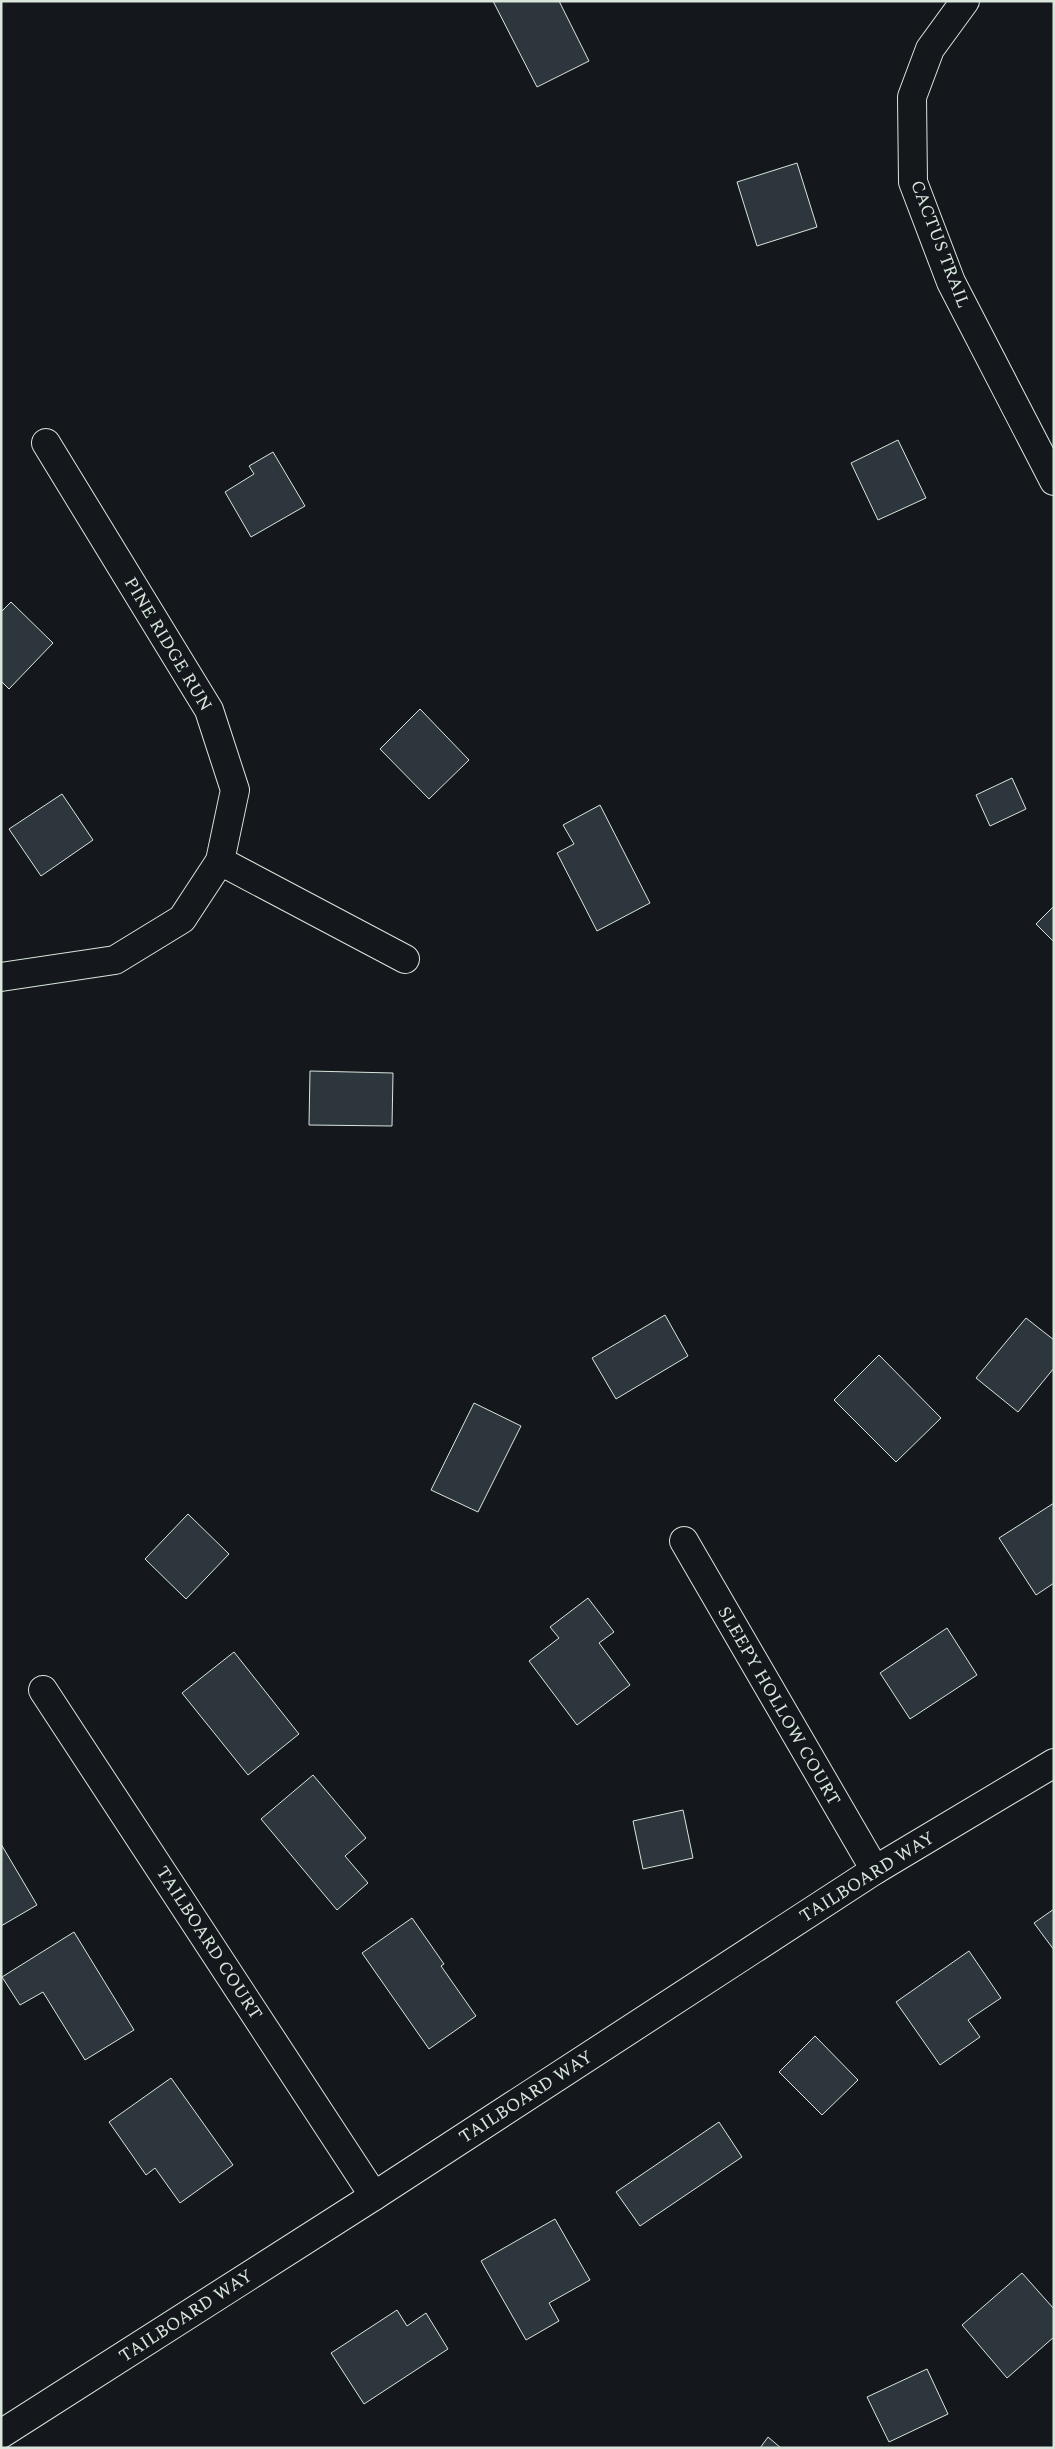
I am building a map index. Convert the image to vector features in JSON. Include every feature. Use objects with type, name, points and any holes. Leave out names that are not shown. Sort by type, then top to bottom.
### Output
[{"type":"street","name":"CACTUS TRAIL","points":[[965,1],[930,49],[912,97],[913,182],[951,282],[1054,482]]},
{"type":"street","name":"PINE RIDGE RUN","points":[[1,977],[115,960],[182,919],[220,861],[235,790],[209,710],[46,443]]},
{"type":"street","points":[[220,861],[405,959]]},
{"type":"street","name":"SLEEPY HOLLOW COURT","points":[[684,1541],[875,1870]]},
{"type":"street","name":"TAILBOARD COURT","points":[[44,1690],[374,2196]]},
{"type":"street","name":"TAILBOARD WAY","points":[[1,2434],[374,2196],[875,1870],[1054,1763]]},
{"type":"building","points":[[493,1],[559,1],[589,61],[537,87]]},
{"type":"building","points":[[797,163],[817,227],[757,246],[737,182]]},
{"type":"building","points":[[898,440],[926,498],[878,520],[851,463]]},
{"type":"building","points":[[273,452],[305,506],[251,537],[225,492],[254,474],[249,466]]},
{"type":"building","points":[[11,602],[53,643],[9,689],[1,681],[1,612]]},
{"type":"building","points":[[420,709],[469,760],[429,799],[380,749]]},
{"type":"building","points":[[1012,778],[1026,809],[990,826],[976,795]]},
{"type":"building","points":[[62,794],[93,840],[41,876],[9,829]]},
{"type":"building","points":[[600,805],[650,903],[597,931],[557,853],[574,844],[563,825]]},
{"type":"building","points":[[1054,906],[1054,942],[1036,924]]},
{"type":"building","points":[[310,1071],[393,1073],[392,1126],[309,1125]]},
{"type":"building","points":[[665,1315],[688,1356],[616,1399],[592,1358]]},
{"type":"building","points":[[1026,1318],[1054,1340],[1054,1368],[1018,1412],[976,1378]]},
{"type":"building","points":[[879,1355],[941,1418],[896,1462],[834,1400]]},
{"type":"building","points":[[474,1403],[521,1426],[478,1512],[431,1490]]},
{"type":"building","points":[[1054,1503],[1054,1583],[1036,1595],[999,1538]]},
{"type":"building","points":[[188,1514],[229,1554],[186,1599],[145,1559]]},
{"type":"building","points":[[588,1598],[614,1632],[599,1643],[630,1685],[577,1725],[529,1661],[559,1638],[550,1627]]},
{"type":"building","points":[[947,1628],[977,1675],[910,1719],[880,1673]]},
{"type":"building","points":[[234,1652],[299,1734],[248,1775],[182,1693]]},
{"type":"building","points":[[313,1775],[366,1838],[345,1856],[368,1883],[337,1910],[261,1819]]},
{"type":"building","points":[[683,1810],[693,1858],[643,1869],[633,1821]]},
{"type":"building","points":[[1,1844],[37,1905],[1,1926]]},
{"type":"building","points":[[1054,1909],[1054,1950],[1034,1923]]},
{"type":"building","points":[[412,1918],[444,1964],[441,1966],[476,2016],[429,2049],[362,1953]]},
{"type":"building","points":[[74,1932],[134,2030],[85,2060],[43,1992],[20,2005],[2,1977]]},
{"type":"building","points":[[969,1951],[1001,1998],[968,2020],[980,2037],[940,2065],[896,2002]]},
{"type":"building","points":[[815,2036],[858,2080],[822,2115],[779,2072]]},
{"type":"building","points":[[171,2078],[233,2165],[180,2203],[155,2168],[146,2175],[109,2122]]},
{"type":"building","points":[[719,2122],[742,2157],[640,2226],[616,2192]]},
{"type":"building","points":[[555,2219],[590,2280],[549,2303],[559,2321],[526,2340],[481,2261]]},
{"type":"building","points":[[1022,2273],[1054,2309],[1054,2337],[1007,2378],[962,2325]]},
{"type":"building","points":[[397,2310],[407,2326],[426,2313],[448,2349],[364,2404],[331,2353]]},
{"type":"building","points":[[927,2369],[948,2414],[889,2442],[867,2397]]},
{"type":"building","points":[[768,2437],[781,2448],[760,2448]]}]
